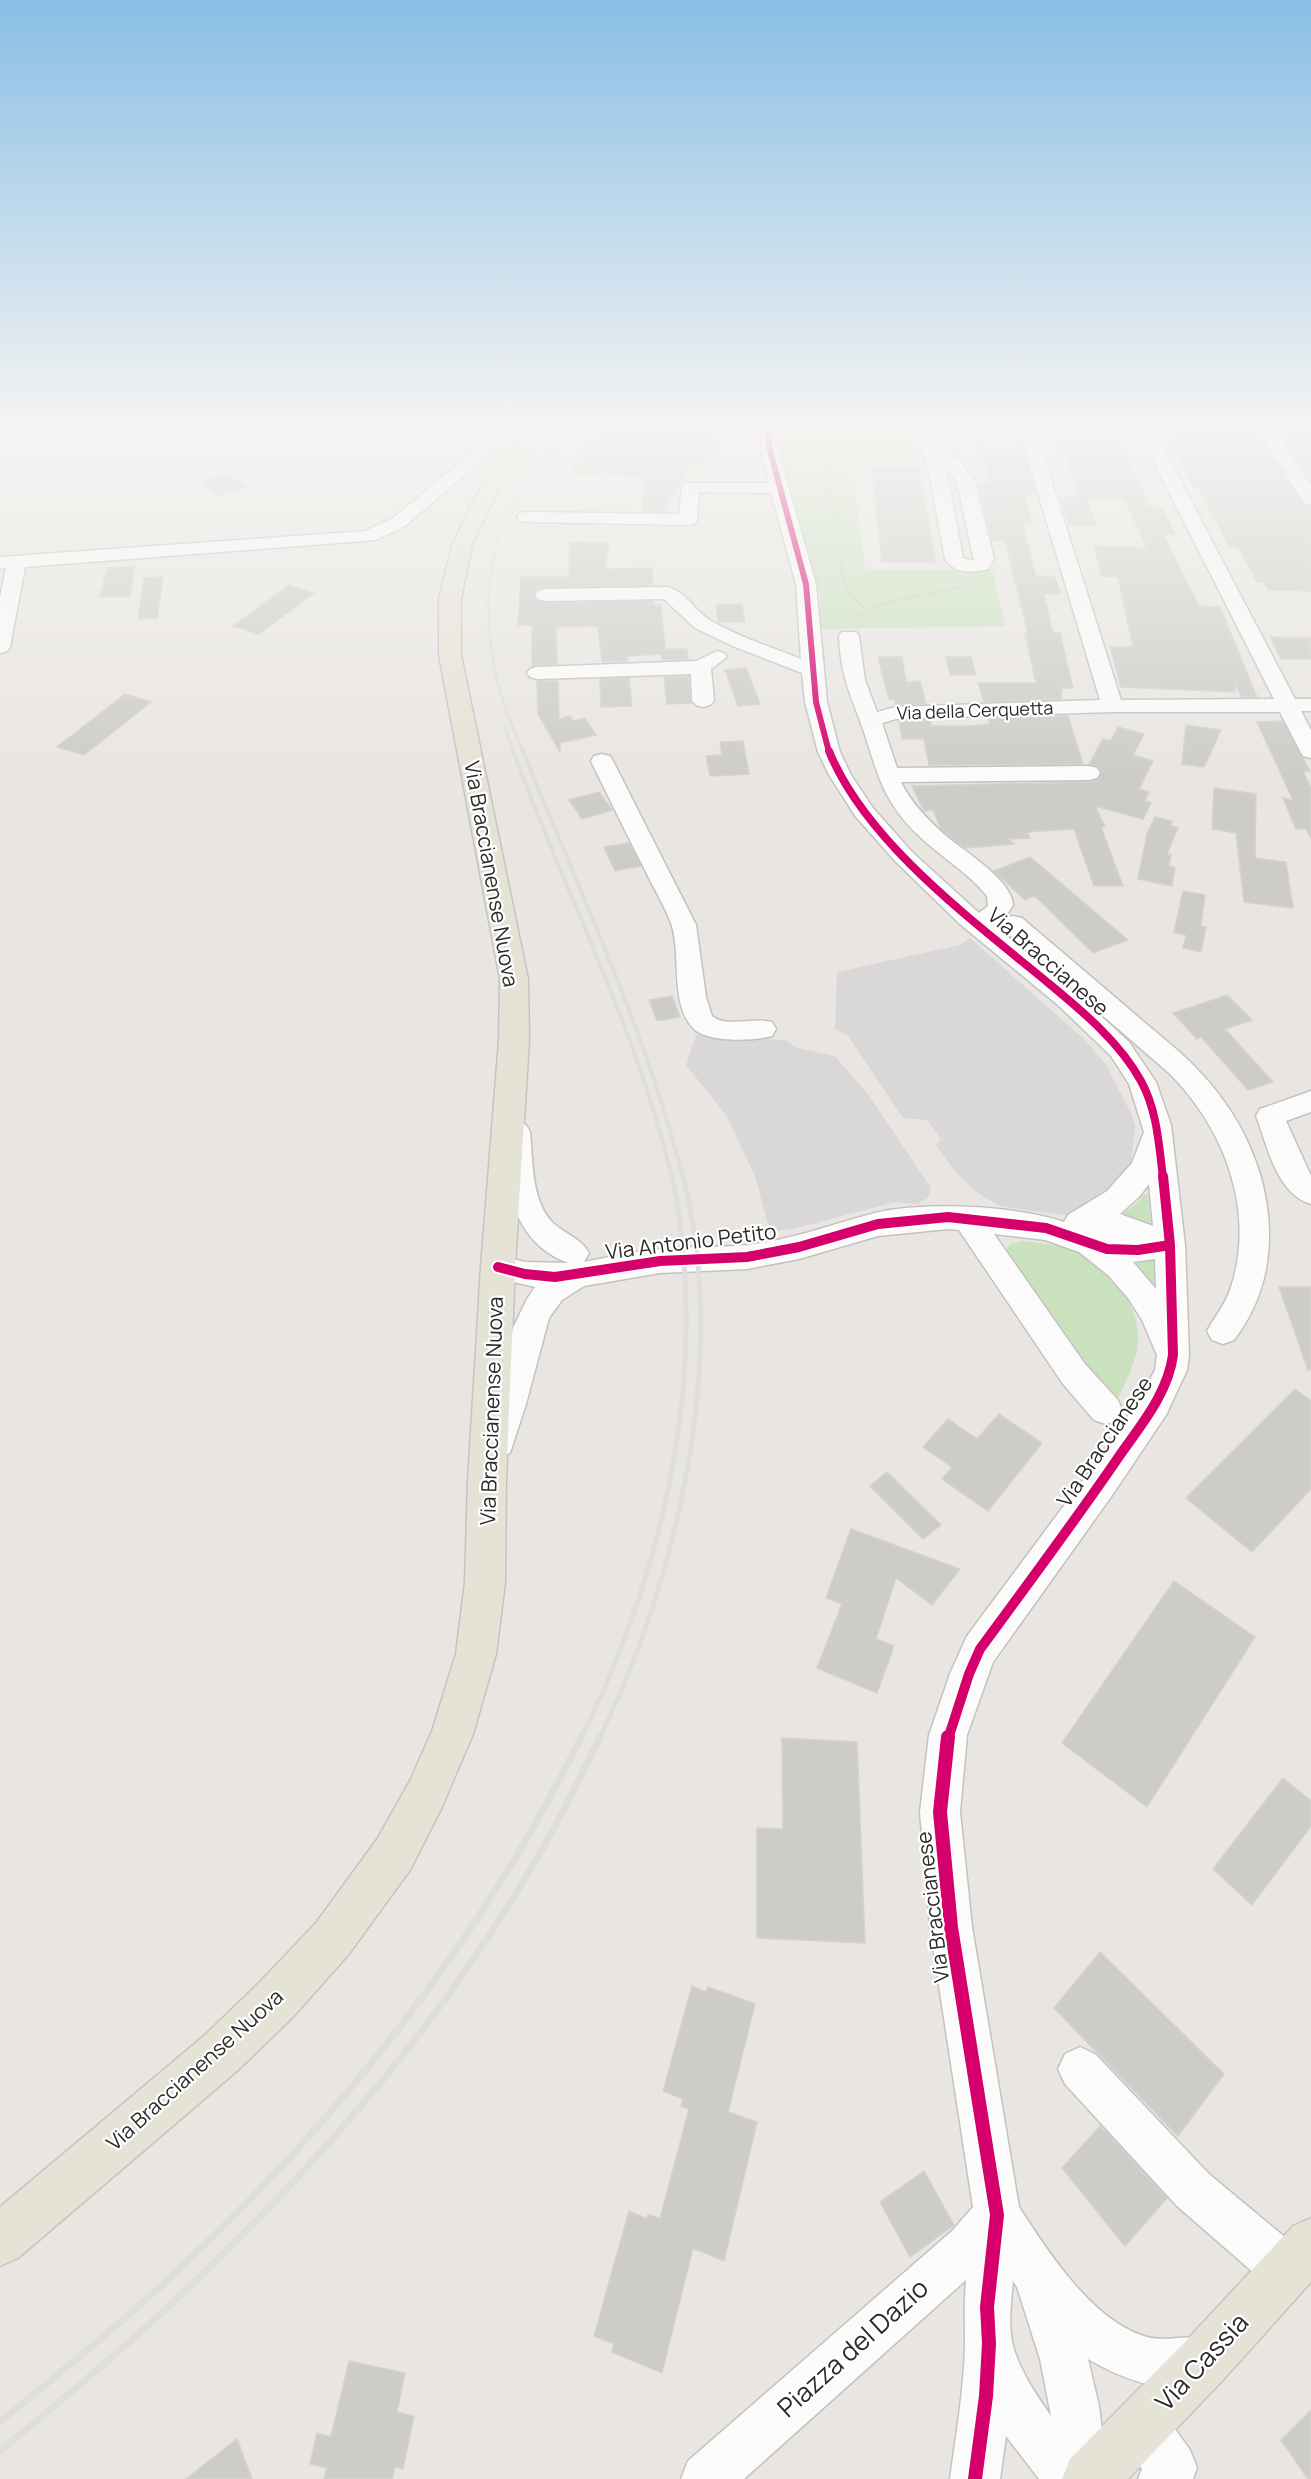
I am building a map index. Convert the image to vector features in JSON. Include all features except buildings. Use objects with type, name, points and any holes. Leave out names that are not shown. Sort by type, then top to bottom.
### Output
[{"type":"main road","name":"Via Braccianense Nuova","points":[[0,2240],[221,2053],[275,2001],[332,1939],[394,1854],[426,1794],[452,1734],[476,1654],[485,1582],[498,1267],[514,1040],[514,979],[450,655],[453,579],[462,545]]},
{"type":"main road","name":"Via Cassia","points":[[1090,2479],[1302,2257]]},
{"type":"street","points":[[0,647],[8,562],[248,545]]},
{"type":"street","name":"Via Braccianese","points":[[795,545],[806,584],[816,702],[829,752],[853,797],[891,843],[996,925],[1067,999],[1120,1049],[1142,1082],[1157,1125],[1170,1245],[1173,1355],[1167,1383],[1101,1483],[980,1649],[948,1735],[940,1812],[944,1860],[963,2004],[997,2215]]},
{"type":"street","points":[[952,545],[954,559],[962,566],[977,566],[985,559],[982,545]]},
{"type":"street","points":[[1062,545],[1112,706]]},
{"type":"street","points":[[1205,545],[1311,751]]},
{"type":"street","points":[[545,595],[667,593],[675,597],[687,613],[699,622],[739,641],[812,669]]},
{"type":"street","points":[[849,636],[850,668],[856,690],[870,720]]},
{"type":"street","points":[[537,673],[701,667],[739,641]]},
{"type":"street","points":[[701,667],[703,701]]},
{"type":"street","name":"Via della Cerquetta","points":[[996,925],[1002,902],[995,889],[912,813],[896,793],[870,720],[895,713],[1112,706],[1311,705]]},
{"type":"street","points":[[602,761],[684,925],[689,945],[694,1009],[698,1019],[701,1023],[711,1027],[763,1029]]},
{"type":"street","points":[[888,775],[1089,773]]},
{"type":"street","points":[[996,925],[1186,1074],[1212,1106],[1228,1132],[1249,1185],[1254,1237],[1251,1277],[1247,1293],[1237,1313],[1223,1331]]},
{"type":"street","points":[[488,1480],[516,1382],[526,1334],[544,1299],[576,1264],[532,1221],[525,1198],[510,1089]]},
{"type":"street","points":[[1311,1101],[1270,1116],[1296,1180],[1311,1193]]},
{"type":"street","points":[[1157,1125],[1152,1151],[1134,1183],[1083,1233],[1121,1267],[1138,1286],[1157,1317],[1173,1355]]},
{"type":"street","points":[[966,1217],[1074,1374],[1106,1410]]},
{"type":"street","name":"Via Antonio Petito","points":[[498,1267],[525,1274],[555,1277],[576,1264],[747,1257],[799,1247],[894,1221],[966,1217],[1083,1233],[1124,1250],[1170,1245]]},
{"type":"street","points":[[1080,2069],[1193,2190],[1302,2257]]},
{"type":"street","points":[[997,2215],[1030,2267],[1084,2325],[1126,2353],[1149,2361],[1176,2364],[1203,2362]]},
{"type":"street","points":[[975,2479],[983,2434],[989,2344],[987,2307],[997,2215]]},
{"type":"street","name":"Piazza del Dazio","points":[[706,2479],[968,2247],[997,2215]]},
{"type":"street","points":[[1030,2267],[1064,2355],[1076,2407],[1083,2479]]},
{"type":"street","points":[[989,2344],[1007,2390],[1026,2424],[1046,2450],[1075,2479]]},
{"type":"street","points":[[1143,2426],[1172,2468],[1163,2479]]},
{"type":"path","points":[[839,545],[844,581],[849,592],[867,609]]},
{"type":"path","points":[[849,636],[854,622],[867,609],[967,586],[978,575],[977,566]]},
{"type":"shaded area","points":[[970,938],[1086,1041],[1106,1065],[1132,1115],[1135,1127],[1131,1166],[1092,1210],[1063,1215],[1032,1211],[1000,1206],[979,1194],[956,1173],[936,1145],[941,1139],[927,1120],[903,1118],[848,1036],[835,1029],[837,972],[960,945]]},
{"type":"shaded area","points":[[696,1035],[786,1040],[797,1048],[835,1056],[868,1094],[931,1188],[928,1198],[917,1204],[895,1202],[793,1229],[770,1232],[755,1176],[726,1115],[686,1065]]},
{"type":"green space","points":[[805,545],[862,545],[865,569],[992,569],[1005,626],[821,629],[820,595]]},
{"type":"green space","points":[[1145,1194],[1148,1194],[1151,1228],[1120,1216]]},
{"type":"green space","points":[[1022,1241],[1063,1247],[1089,1257],[1113,1278],[1123,1291],[1136,1320],[1138,1335],[1134,1362],[1119,1397],[1110,1397],[1081,1367],[1008,1259],[1006,1252],[1010,1244]]},
{"type":"green space","points":[[1128,1259],[1155,1259],[1157,1293]]},
{"type":"railway","points":[[497,545],[492,565],[489,592],[491,647],[503,701],[523,752]]},
{"type":"railway","points":[[504,725],[514,752]]},
{"type":"railway","points":[[513,751],[640,1068],[672,1178]]},
{"type":"railway","points":[[523,751],[631,1015],[668,1123],[683,1178]]},
{"type":"railway","points":[[581,1739],[611,1673],[637,1605],[657,1535],[673,1464],[683,1393],[686,1320],[683,1248],[672,1176]]},
{"type":"railway","points":[[599,1739],[627,1675],[652,1607],[673,1536],[688,1464],[698,1390],[701,1317],[696,1245],[683,1176]]},
{"type":"railway","points":[[0,2422],[163,2284],[285,2162],[343,2097],[398,2030],[449,1960],[497,1888],[541,1814],[581,1737]]},
{"type":"railway","points":[[0,2451],[120,2350],[237,2241],[372,2093],[454,1987],[492,1932],[547,1841],[600,1737]]},
{"type":"cycle path","points":[[795,545],[806,584],[816,702],[829,752],[840,775],[864,812],[904,857],[970,919],[1067,999],[1120,1049],[1142,1082],[1157,1125],[1170,1245],[1173,1355],[1171,1370],[1154,1405],[1101,1483],[980,1649],[948,1735],[940,1812],[951,1927],[997,2215],[987,2307],[989,2344],[986,2396],[975,2479]]},
{"type":"cycle path","points":[[498,1267],[525,1274],[555,1277],[660,1261],[747,1257],[799,1247],[878,1224],[948,1217],[1046,1228],[1107,1249],[1138,1250],[1170,1245]]}]
